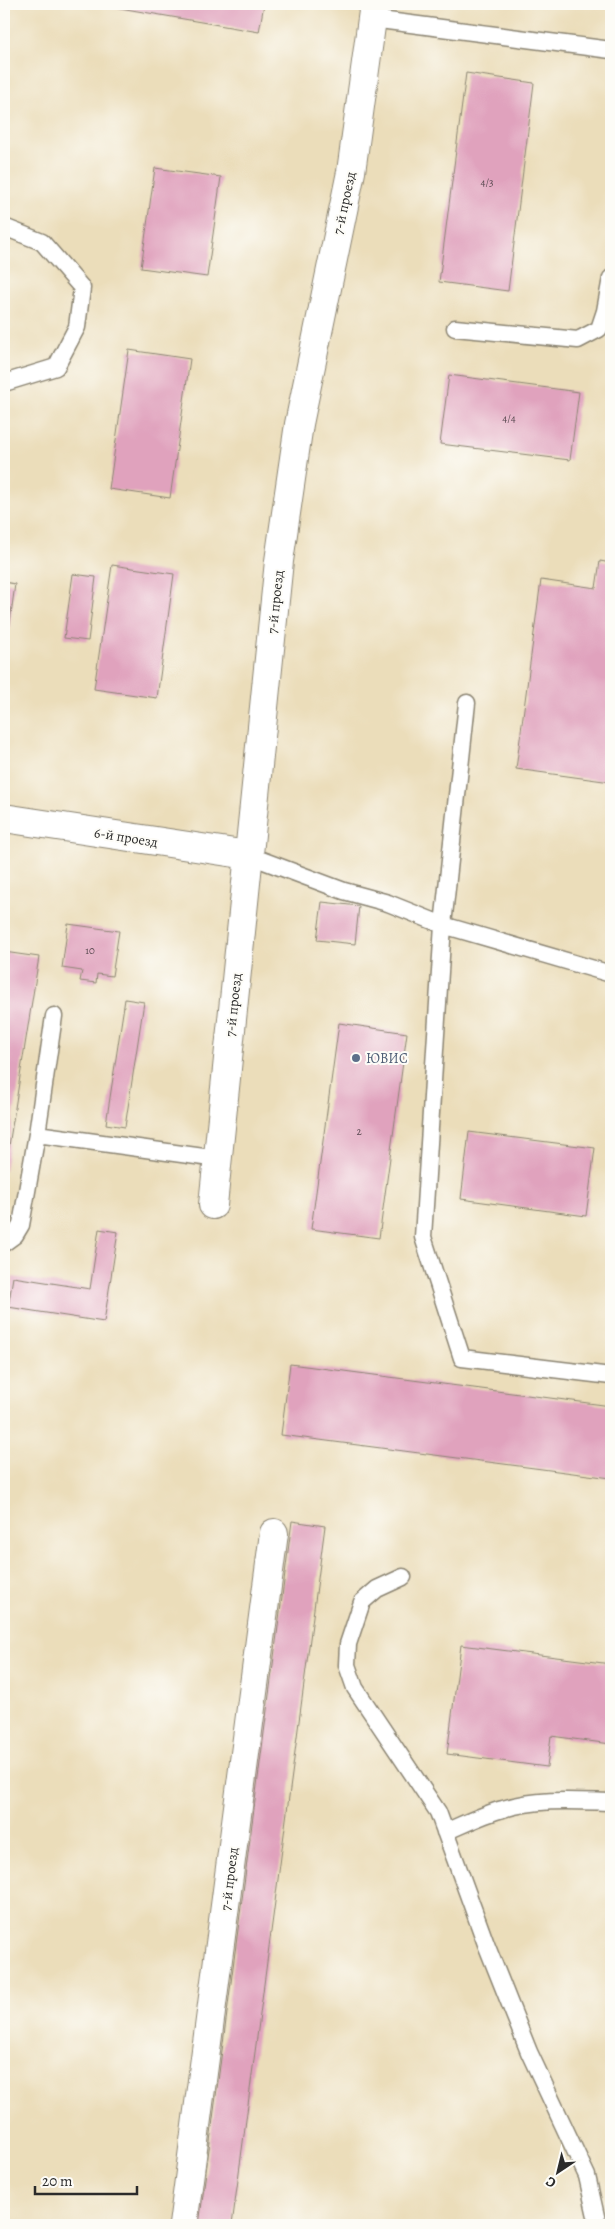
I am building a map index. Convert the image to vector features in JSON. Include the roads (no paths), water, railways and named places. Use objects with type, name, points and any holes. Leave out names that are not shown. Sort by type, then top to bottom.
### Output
[{"type":"street","name":"7-й проезд","points":[[213,1205],[279,561],[301,414],[351,172],[373,11]]},
{"type":"street","name":"6-й проезд","points":[[4,818],[248,855]]},
{"type":"street","name":"7-й проезд","points":[[183,2225],[274,1533]]},
{"type":"lane","points":[[373,11],[611,50]]},
{"type":"lane","points":[[4,227],[42,242],[82,288],[77,327],[56,367],[4,383]]},
{"type":"lane","points":[[456,328],[578,340],[599,329],[605,311],[611,278]]},
{"type":"lane","points":[[468,703],[443,925],[423,1237],[462,1358],[611,1376]]},
{"type":"lane","points":[[248,855],[344,891],[388,903],[443,925],[611,974]]},
{"type":"lane","points":[[4,1242],[15,1235],[21,1225],[54,1016]]},
{"type":"lane","points":[[36,1134],[218,1159]]},
{"type":"lane","points":[[403,1577],[377,1589],[362,1602],[348,1644],[347,1666],[355,1688],[438,1812],[486,1944],[529,2052],[587,2176],[598,2225]]},
{"type":"lane","points":[[446,1832],[502,1809],[523,1804],[557,1800],[611,1802]]},
{"type":"place","name":"ЮВИС","points":[[356,1058]]}]
